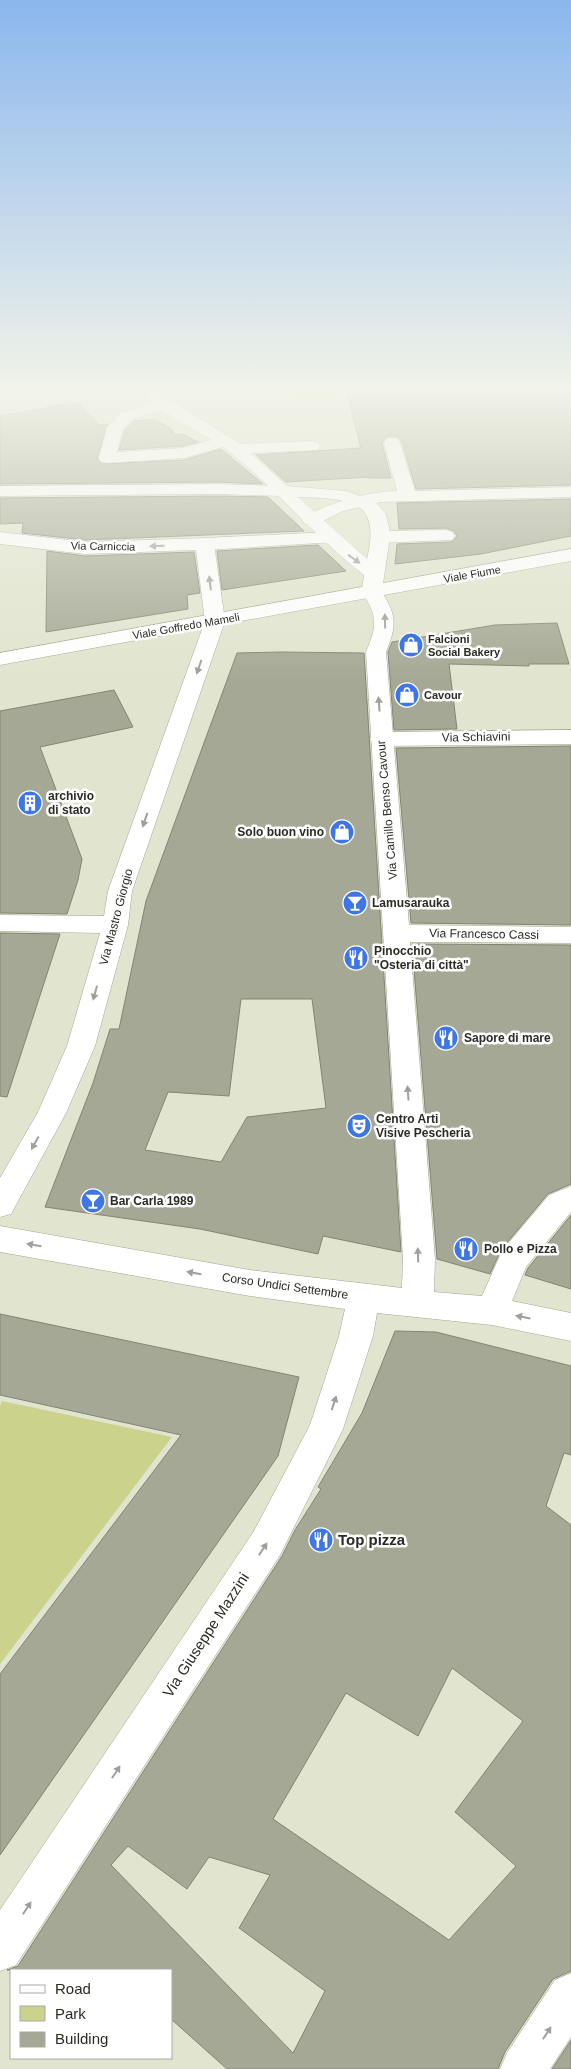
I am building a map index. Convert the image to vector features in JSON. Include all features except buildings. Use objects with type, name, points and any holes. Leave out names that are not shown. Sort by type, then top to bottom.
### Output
[{"type":"street","points":[[278,488],[372,582]]},
{"type":"street","points":[[405,488],[407,495]]},
{"type":"street","points":[[0,492],[218,489],[334,495],[360,500],[374,509],[380,522],[378,559],[372,582]]},
{"type":"street","points":[[311,520],[336,507],[360,500],[407,495],[571,492]]},
{"type":"street","points":[[380,537],[446,536]]},
{"type":"street","name":"Via Carniccia","points":[[0,538],[85,548],[330,538]]},
{"type":"street","points":[[206,544],[215,621]]},
{"type":"street","name":"Viale Fiume","points":[[372,582],[571,555]]},
{"type":"street","name":"Viale Goffredo Mameli","points":[[0,659],[215,621],[372,582]]},
{"type":"street","name":"Via Camillo Benso Cavour","points":[[372,582],[384,610],[386,622],[376,652],[381,739],[385,762],[398,933],[419,1259],[417,1304]]},
{"type":"street","name":"Via Mastro Giorgio","points":[[0,1205],[52,1113],[81,1046],[115,925],[120,891],[215,621]]},
{"type":"street","name":"Via Schiavini","points":[[381,739],[571,737]]},
{"type":"street","points":[[0,923],[115,925]]},
{"type":"street","name":"Via Francesco Cassi","points":[[398,933],[571,935]]},
{"type":"street","points":[[492,1311],[513,1260],[560,1204],[571,1198]]},
{"type":"street","name":"Corso Undici Settembre","points":[[0,1238],[250,1283],[364,1298],[492,1311],[571,1326]]},
{"type":"street","name":"Via Giuseppe Mazzini","points":[[0,1949],[267,1543],[326,1429],[356,1336],[364,1298]]},
{"type":"street","points":[[523,2069],[571,1996]]},
{"type":"green space","points":[[2,1401],[172,1437],[0,1664],[0,1406]]},
{"type":"place","name":"Falcioni Social Bakery","points":[[411,645]]},
{"type":"place","name":"Cavour","points":[[407,695]]},
{"type":"place","name":"archivio di stato","points":[[30,803]]},
{"type":"place","name":"Solo buon vino","points":[[342,832]]},
{"type":"place","name":"Lamusarauka","points":[[355,903]]},
{"type":"place","name":"Pinocchio \"Osteria di città\"","points":[[356,958]]},
{"type":"place","name":"Sapore di mare","points":[[446,1038]]},
{"type":"place","name":"Centro Arti Visive Pescheria","points":[[359,1126]]},
{"type":"place","name":"Bar Carla 1989","points":[[93,1201]]},
{"type":"place","name":"Pollo e Pizza","points":[[466,1249]]},
{"type":"place","name":"Top pizza","points":[[321,1540]]}]
